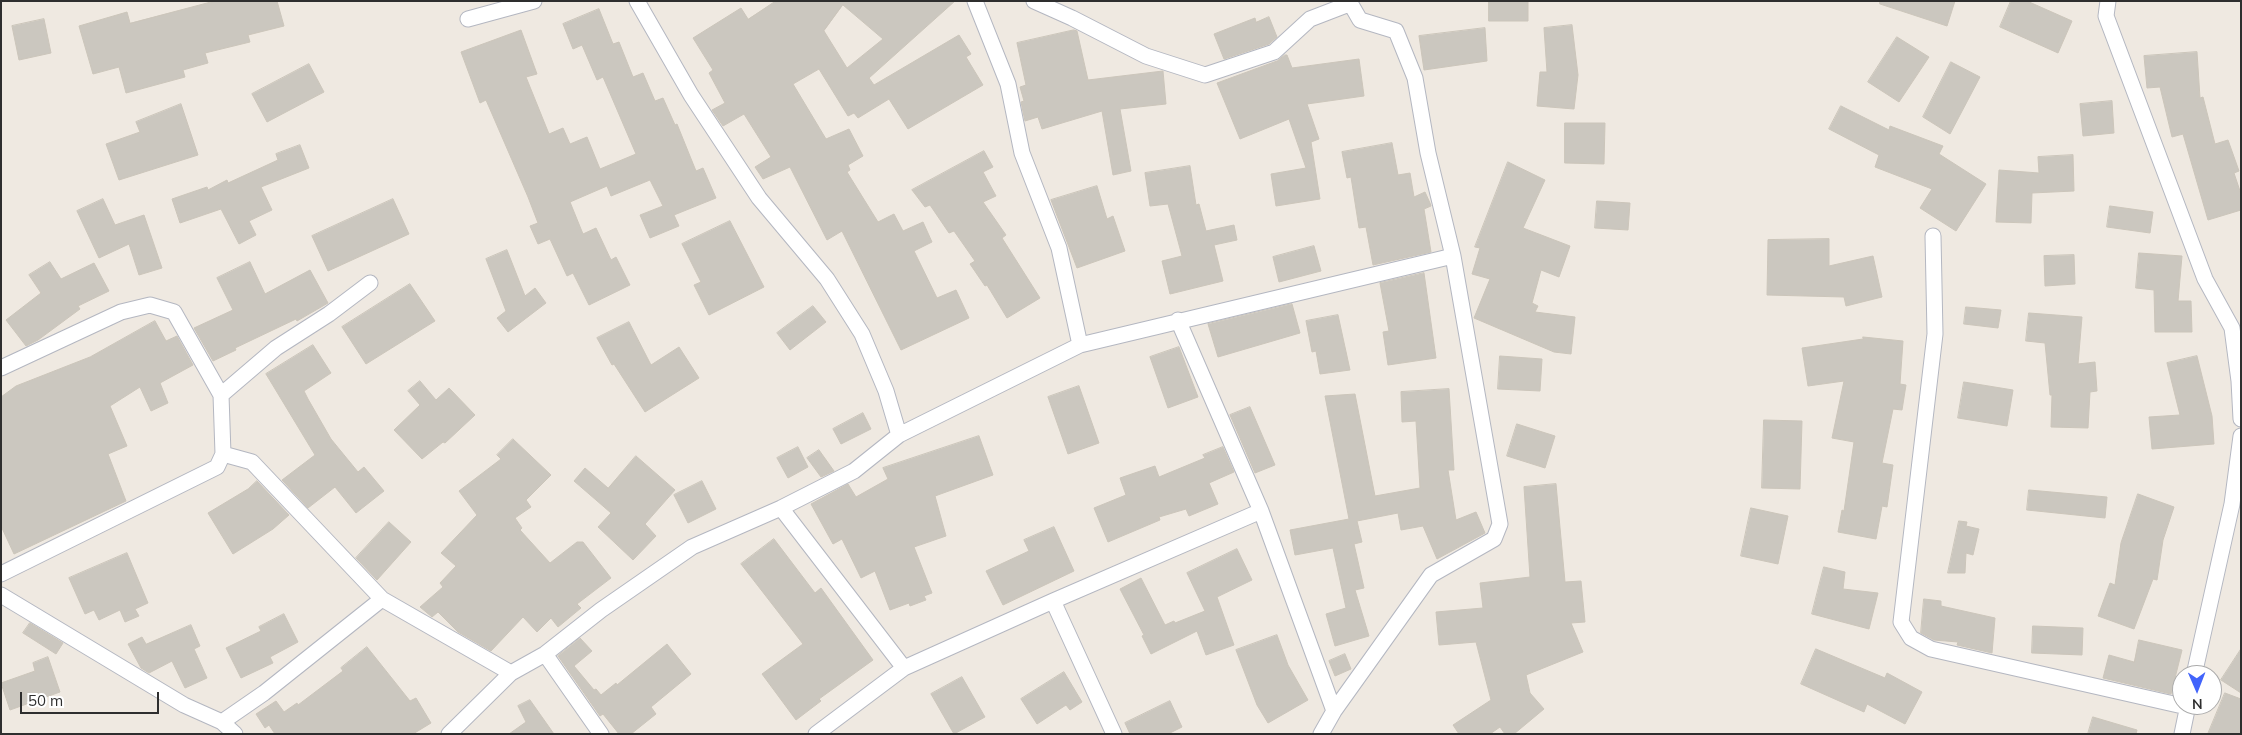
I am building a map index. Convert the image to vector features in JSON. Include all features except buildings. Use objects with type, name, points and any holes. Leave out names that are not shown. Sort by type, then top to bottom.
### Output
[{"type":"street","points":[[468,19],[534,1]]},
{"type":"street","points":[[637,1],[691,95],[758,198],[828,279],[862,334],[886,391],[899,435]]},
{"type":"street","points":[[975,1],[1008,84],[1022,153],[1060,248],[1080,345]]},
{"type":"street","points":[[1034,1],[1146,56],[1205,75],[1274,52],[1310,19],[1349,3],[1360,20],[1396,31],[1415,78],[1428,153],[1452,256],[1500,524],[1494,539],[1430,575],[1334,711],[1321,734]]},
{"type":"street","points":[[2108,1],[2106,16],[2201,270],[2232,328],[2239,381],[2241,419]]},
{"type":"street","points":[[1933,236],[1935,334],[1901,622],[1911,638],[1931,649],[2172,702]]},
{"type":"street","points":[[449,734],[511,673],[545,654],[601,610],[692,547],[780,508],[854,471],[899,435],[1080,345],[1178,320],[1452,256]]},
{"type":"street","points":[[221,395],[276,348],[329,314],[370,283]]},
{"type":"street","points":[[1,368],[121,312],[150,305],[174,312],[221,395],[223,454],[217,468],[1,574]]},
{"type":"street","points":[[1178,320],[1261,511],[1334,711]]},
{"type":"street","points":[[2196,665],[2232,504],[2241,436]]},
{"type":"street","points":[[223,454],[252,462],[382,599],[511,673]]},
{"type":"street","points":[[780,508],[904,668]]},
{"type":"street","points":[[816,734],[904,668],[1261,511]]},
{"type":"street","points":[[1,595],[184,705],[222,722],[235,734]]},
{"type":"street","points":[[222,722],[264,693],[382,599]]},
{"type":"street","points":[[1053,601],[1114,734]]},
{"type":"street","points":[[545,654],[601,734]]},
{"type":"street","points":[[2182,734],[2186,715]]}]
